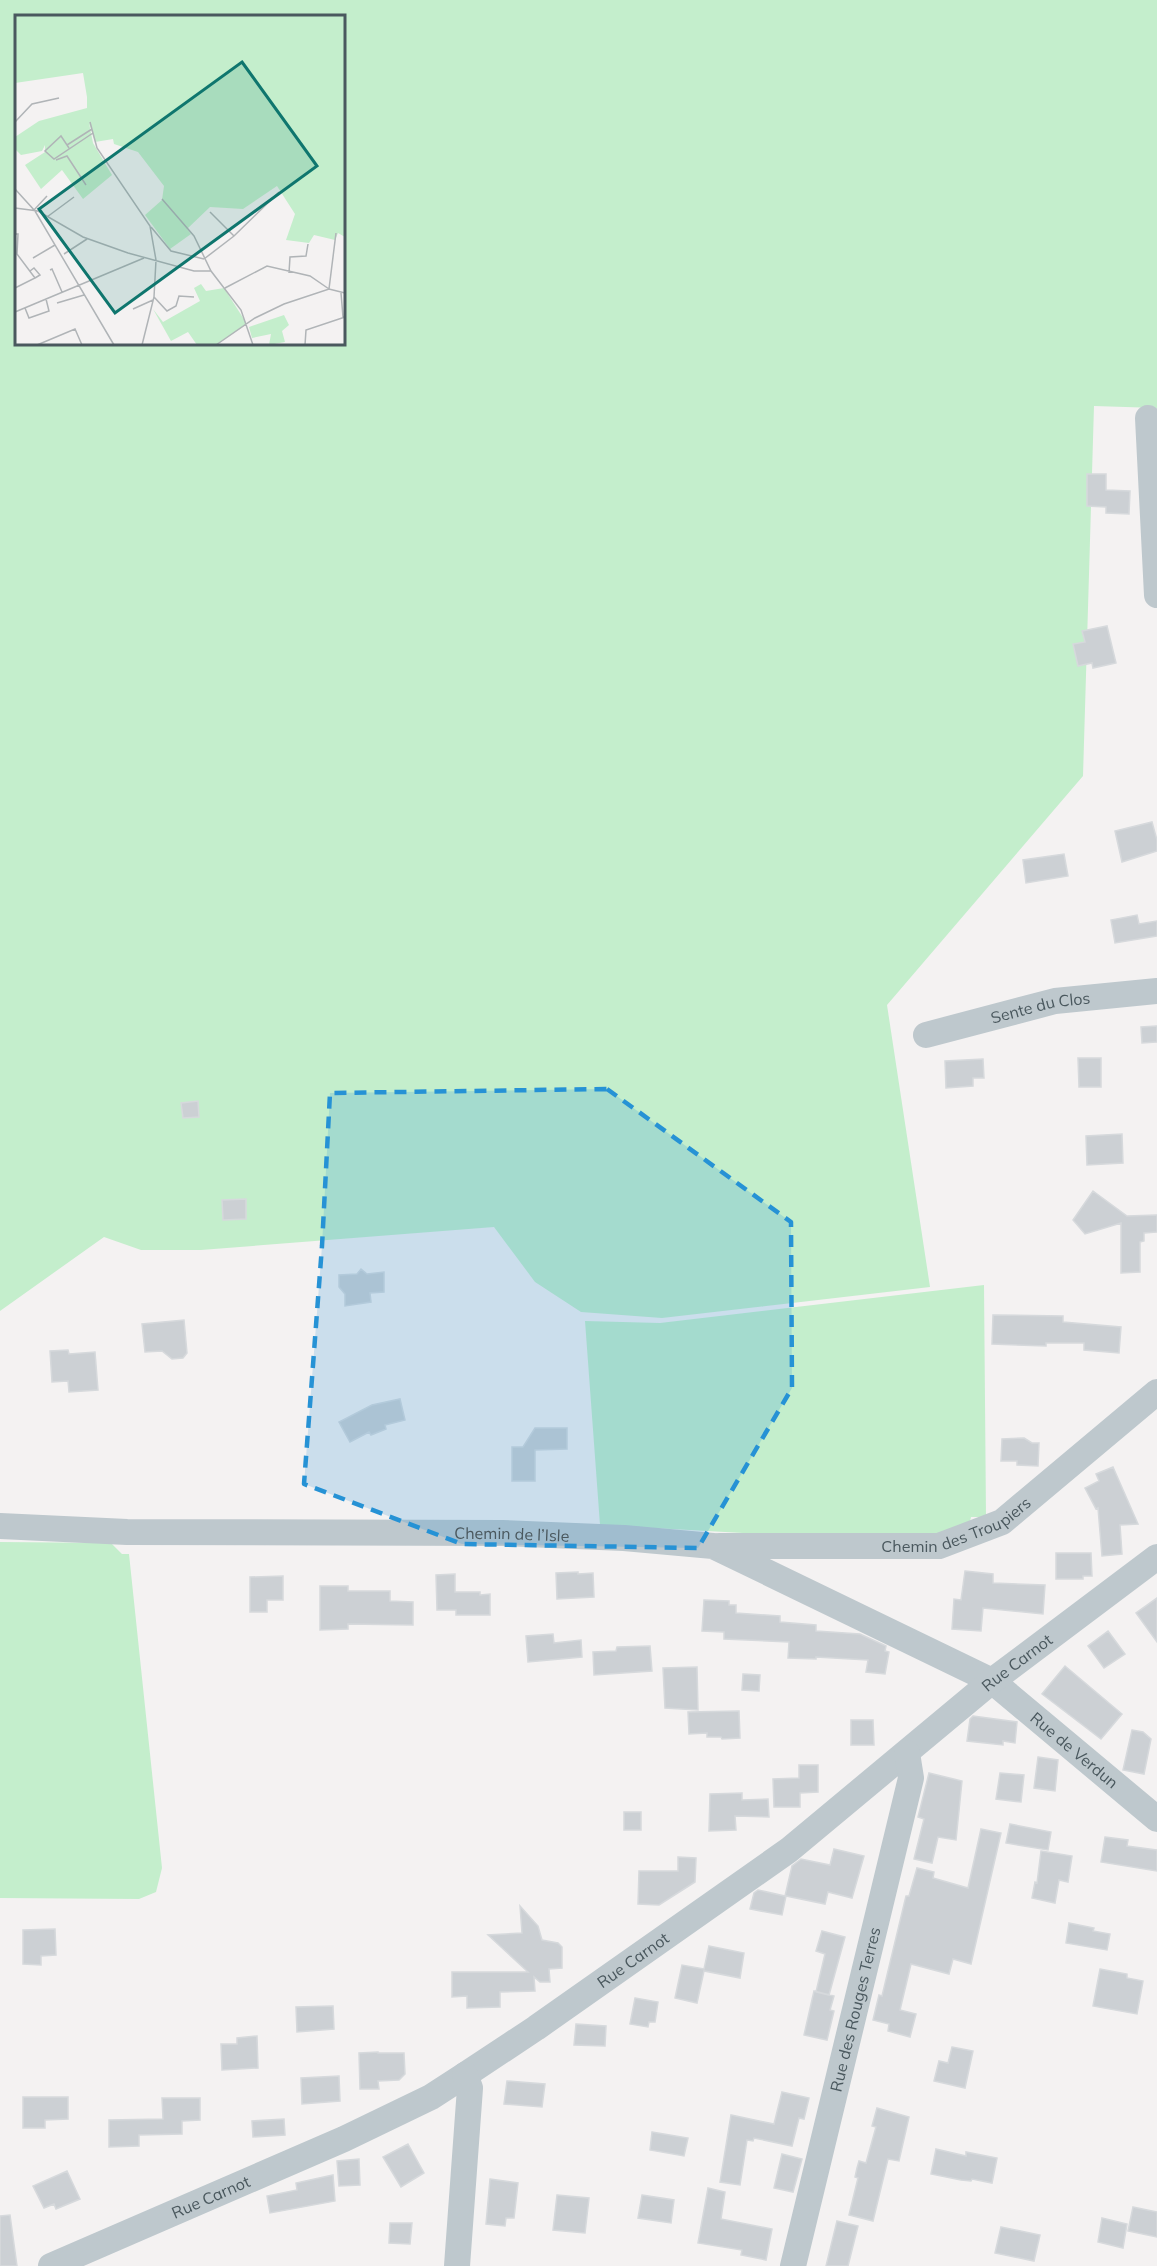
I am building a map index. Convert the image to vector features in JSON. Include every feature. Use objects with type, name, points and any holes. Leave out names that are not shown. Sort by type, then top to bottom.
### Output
[{"type":"street","points":[[1148,418],[1157,595]]},
{"type":"street","name":"Sente du Clos","points":[[926,1035],[1055,1001],[1157,991]]},
{"type":"street","name":"Chemin des Troupiers","points":[[712,1546],[939,1546],[1002,1522],[1157,1392]]},
{"type":"street","name":"Chemin de l’Isle","points":[[0,1526],[127,1532],[502,1533],[624,1538],[712,1546],[992,1682]]},
{"type":"street","name":"Rue Carnot","points":[[51,2266],[344,2139],[431,2097],[544,2022],[789,1850],[992,1682],[1157,1557]]},
{"type":"street","name":"Rue de Verdun","points":[[992,1682],[1157,1819]]},
{"type":"street","name":"Rue des Rouges Terres","points":[[793,2266],[911,1778],[908,1753]]},
{"type":"street","points":[[457,2266],[470,2088],[465,2075]]},
{"type":"highlighted area","points":[[607,1089],[791,1222],[792,1388],[698,1548],[462,1544],[304,1484],[322,1246],[330,1093]]},
{"type":"green space","points":[[0,0],[1157,0],[1157,408],[1094,406],[1083,776],[887,1005],[930,1287],[662,1318],[581,1312],[535,1282],[494,1227],[201,1250],[141,1250],[104,1237],[0,1311]]},
{"type":"green space","points":[[984,1285],[986,1517],[971,1517],[969,1526],[942,1538],[750,1539],[743,1533],[600,1525],[585,1321],[660,1323]]},
{"type":"green space","points":[[0,1542],[111,1543],[122,1554],[129,1554],[162,1868],[156,1892],[139,1899],[0,1898]]},
{"type":"building","points":[[1087,474],[1106,474],[1106,490],[1130,491],[1129,514],[1106,513],[1106,507],[1087,506]]},
{"type":"building","points":[[1107,626],[1116,663],[1093,668],[1092,663],[1078,666],[1073,644],[1085,642],[1082,631]]},
{"type":"building","points":[[1152,822],[1157,840],[1157,851],[1122,862],[1115,831]]},
{"type":"building","points":[[1064,854],[1068,876],[1026,883],[1023,860]]},
{"type":"building","points":[[1137,915],[1139,924],[1157,921],[1157,936],[1115,943],[1111,920]]},
{"type":"building","points":[[1157,1026],[1157,1042],[1142,1043],[1141,1027]]},
{"type":"building","points":[[1078,1058],[1101,1058],[1101,1087],[1079,1087]]},
{"type":"building","points":[[983,1059],[984,1078],[973,1078],[973,1086],[946,1088],[945,1061]]},
{"type":"building","points":[[198,1101],[199,1117],[183,1118],[181,1103]]},
{"type":"building","points":[[1122,1134],[1123,1163],[1087,1165],[1086,1136]]},
{"type":"building","points":[[1093,1191],[1127,1216],[1157,1215],[1157,1232],[1144,1233],[1144,1241],[1140,1242],[1140,1272],[1121,1273],[1121,1223],[1085,1234],[1073,1220]]},
{"type":"building","points":[[246,1199],[246,1219],[223,1220],[222,1200]]},
{"type":"building","points":[[361,1269],[367,1274],[384,1272],[384,1292],[370,1293],[371,1302],[345,1306],[345,1294],[339,1287],[339,1275],[357,1274]]},
{"type":"building","points":[[993,1315],[1063,1316],[1063,1322],[1121,1327],[1119,1353],[1084,1350],[1084,1343],[1046,1343],[1046,1346],[992,1344]]},
{"type":"building","points":[[184,1320],[187,1353],[183,1358],[172,1359],[162,1351],[145,1352],[142,1324]]},
{"type":"building","points":[[68,1350],[69,1354],[95,1352],[98,1390],[69,1392],[68,1381],[52,1382],[50,1351]]},
{"type":"building","points":[[400,1399],[405,1420],[385,1425],[386,1429],[371,1435],[369,1432],[350,1442],[339,1422],[372,1405]]},
{"type":"building","points":[[535,1428],[567,1428],[567,1449],[535,1450],[535,1481],[512,1481],[512,1447],[523,1447]]},
{"type":"building","points":[[1024,1438],[1032,1443],[1039,1443],[1038,1466],[1017,1465],[1017,1461],[1001,1461],[1002,1439]]},
{"type":"building","points":[[1113,1467],[1138,1524],[1120,1525],[1122,1554],[1102,1556],[1098,1508],[1096,1509],[1085,1488],[1099,1481],[1096,1474]]},
{"type":"building","points":[[1056,1553],[1091,1553],[1092,1576],[1083,1576],[1083,1579],[1056,1579]]},
{"type":"building","points":[[965,1571],[993,1574],[993,1583],[1045,1585],[1043,1614],[983,1608],[981,1631],[952,1629],[954,1599],[961,1600]]},
{"type":"building","points":[[578,1572],[578,1574],[593,1573],[594,1597],[557,1599],[556,1573]]},
{"type":"building","points":[[455,1574],[455,1592],[490,1594],[490,1615],[456,1615],[456,1610],[437,1610],[436,1575]]},
{"type":"building","points":[[283,1576],[283,1600],[267,1600],[267,1612],[250,1612],[250,1577]]},
{"type":"building","points":[[320,1586],[348,1586],[348,1591],[390,1591],[390,1601],[413,1602],[413,1625],[348,1624],[348,1629],[320,1630]]},
{"type":"building","points":[[1157,1598],[1157,1642],[1136,1613]]},
{"type":"building","points":[[704,1600],[729,1601],[729,1605],[736,1605],[736,1613],[780,1616],[780,1622],[816,1625],[816,1631],[860,1634],[886,1646],[885,1651],[889,1652],[885,1674],[866,1672],[868,1660],[788,1658],[789,1642],[724,1639],[724,1632],[702,1631]]},
{"type":"building","points":[[1108,1631],[1125,1654],[1104,1668],[1088,1646]]},
{"type":"building","points":[[553,1634],[554,1643],[581,1640],[582,1657],[528,1662],[526,1636]]},
{"type":"building","points":[[650,1646],[652,1671],[594,1675],[593,1652],[616,1651],[617,1647]]},
{"type":"building","points":[[1065,1666],[1122,1714],[1101,1739],[1042,1694]]},
{"type":"building","points":[[697,1667],[698,1710],[665,1708],[663,1668]]},
{"type":"building","points":[[743,1674],[760,1675],[759,1691],[742,1690]]},
{"type":"building","points":[[739,1711],[740,1738],[707,1737],[707,1733],[689,1734],[688,1712]]},
{"type":"building","points":[[973,1716],[1017,1722],[1015,1743],[1003,1741],[1003,1745],[967,1741],[970,1719]]},
{"type":"building","points":[[851,1720],[873,1720],[874,1745],[851,1745]]},
{"type":"building","points":[[1132,1730],[1143,1732],[1151,1739],[1144,1774],[1123,1770]]},
{"type":"building","points":[[1038,1757],[1058,1760],[1055,1791],[1034,1788]]},
{"type":"building","points":[[799,1765],[818,1765],[818,1792],[800,1793],[800,1807],[774,1807],[773,1779],[799,1778]]},
{"type":"building","points":[[929,1773],[962,1781],[956,1840],[938,1837],[932,1863],[914,1859],[924,1819],[918,1817]]},
{"type":"building","points":[[1000,1773],[1024,1775],[1021,1802],[996,1799]]},
{"type":"building","points":[[742,1793],[742,1800],[768,1799],[769,1817],[735,1816],[736,1830],[709,1831],[710,1794]]},
{"type":"building","points":[[624,1812],[641,1812],[641,1830],[624,1830]]},
{"type":"building","points":[[1010,1824],[1051,1832],[1048,1850],[1006,1843]]},
{"type":"building","points":[[981,1829],[1001,1833],[971,1964],[953,1959],[949,1974],[911,1964],[900,2010],[916,2014],[910,2037],[888,2031],[889,2024],[873,2020],[879,1995],[882,1996],[906,1896],[909,1896],[917,1868],[934,1872],[933,1878],[968,1888]]},
{"type":"building","points":[[1105,1837],[1128,1840],[1127,1846],[1157,1850],[1157,1871],[1101,1862]]},
{"type":"building","points":[[834,1849],[864,1856],[852,1898],[828,1892],[825,1904],[786,1896],[782,1915],[750,1909],[754,1893],[758,1890],[785,1896],[792,1866],[801,1859],[830,1865]]},
{"type":"building","points":[[1041,1851],[1072,1856],[1068,1882],[1059,1880],[1055,1903],[1032,1898],[1035,1882],[1037,1883]]},
{"type":"building","points":[[678,1857],[696,1858],[695,1882],[659,1905],[638,1904],[639,1871],[678,1871]]},
{"type":"building","points":[[520,1906],[538,1926],[542,1940],[558,1943],[562,1947],[562,1968],[549,1969],[550,1982],[540,1982],[534,1977],[535,1991],[500,1992],[500,2007],[467,2008],[467,1996],[452,1997],[452,1972],[528,1972],[488,1935],[522,1933]]},
{"type":"building","points":[[1069,1923],[1110,1934],[1107,1950],[1066,1943]]},
{"type":"building","points":[[55,1929],[56,1955],[41,1956],[41,1965],[23,1964],[23,1930]]},
{"type":"building","points":[[822,1931],[845,1937],[829,1995],[816,1992],[825,1954],[816,1951]]},
{"type":"building","points":[[709,1946],[744,1953],[740,1978],[704,1971],[697,2003],[675,1998],[682,1965],[704,1969]]},
{"type":"building","points":[[1100,1969],[1127,1974],[1127,1978],[1143,1981],[1137,2014],[1093,2006]]},
{"type":"building","points":[[814,1991],[834,1996],[830,2010],[834,2011],[827,2040],[804,2035]]},
{"type":"building","points":[[635,1998],[658,2002],[655,2022],[649,2022],[648,2027],[630,2024]]},
{"type":"building","points":[[333,2006],[334,2029],[297,2032],[296,2007]]},
{"type":"building","points":[[576,2024],[606,2026],[605,2046],[574,2045]]},
{"type":"building","points":[[257,2036],[258,2068],[222,2070],[221,2044],[237,2044],[237,2038]]},
{"type":"building","points":[[952,2047],[973,2051],[965,2088],[934,2081],[939,2061],[948,2063]]},
{"type":"building","points":[[359,2053],[404,2053],[405,2074],[399,2080],[378,2081],[379,2089],[360,2089]]},
{"type":"building","points":[[339,2076],[340,2101],[302,2104],[301,2078]]},
{"type":"building","points":[[507,2081],[545,2084],[542,2107],[504,2104]]},
{"type":"building","points":[[782,2092],[809,2098],[804,2119],[799,2118],[792,2146],[754,2138],[753,2141],[747,2140],[740,2185],[720,2182],[731,2115],[774,2124]]},
{"type":"building","points":[[23,2097],[68,2097],[68,2119],[45,2120],[45,2128],[23,2128]]},
{"type":"building","points":[[162,2098],[200,2098],[200,2120],[182,2121],[182,2134],[139,2135],[139,2146],[109,2147],[109,2120],[163,2119]]},
{"type":"building","points":[[877,2108],[909,2117],[899,2161],[888,2159],[873,2221],[849,2215],[858,2178],[855,2177],[857,2168],[859,2161],[866,2163],[876,2127],[872,2126]]},
{"type":"building","points":[[284,2119],[285,2135],[253,2137],[252,2121]]},
{"type":"building","points":[[652,2132],[688,2138],[684,2156],[650,2150]]},
{"type":"building","points":[[408,2144],[424,2173],[401,2187],[383,2157]]},
{"type":"building","points":[[936,2149],[966,2156],[966,2152],[997,2158],[992,2183],[931,2174]]},
{"type":"building","points":[[782,2154],[802,2159],[793,2192],[774,2188]]},
{"type":"building","points":[[359,2159],[360,2185],[339,2186],[337,2161]]},
{"type":"building","points":[[67,2171],[80,2199],[56,2209],[54,2204],[44,2208],[33,2186]]},
{"type":"building","points":[[333,2175],[335,2201],[270,2213],[267,2196],[297,2190],[296,2183]]},
{"type":"building","points":[[490,2179],[518,2183],[514,2218],[506,2218],[505,2226],[486,2224]]},
{"type":"building","points":[[708,2188],[725,2192],[721,2219],[772,2229],[766,2260],[741,2255],[742,2250],[698,2243]]},
{"type":"building","points":[[557,2195],[589,2198],[585,2233],[553,2230]]},
{"type":"building","points":[[642,2195],[674,2200],[671,2223],[638,2218]]},
{"type":"building","points":[[1133,2207],[1157,2212],[1157,2237],[1128,2231]]},
{"type":"building","points":[[10,2215],[17,2266],[0,2266],[0,2216]]},
{"type":"building","points":[[1102,2218],[1127,2224],[1123,2248],[1098,2242]]},
{"type":"building","points":[[837,2221],[858,2226],[848,2266],[826,2266]]},
{"type":"building","points":[[390,2223],[412,2223],[410,2244],[389,2243]]},
{"type":"building","points":[[1001,2227],[1040,2235],[1034,2261],[995,2253]]}]
